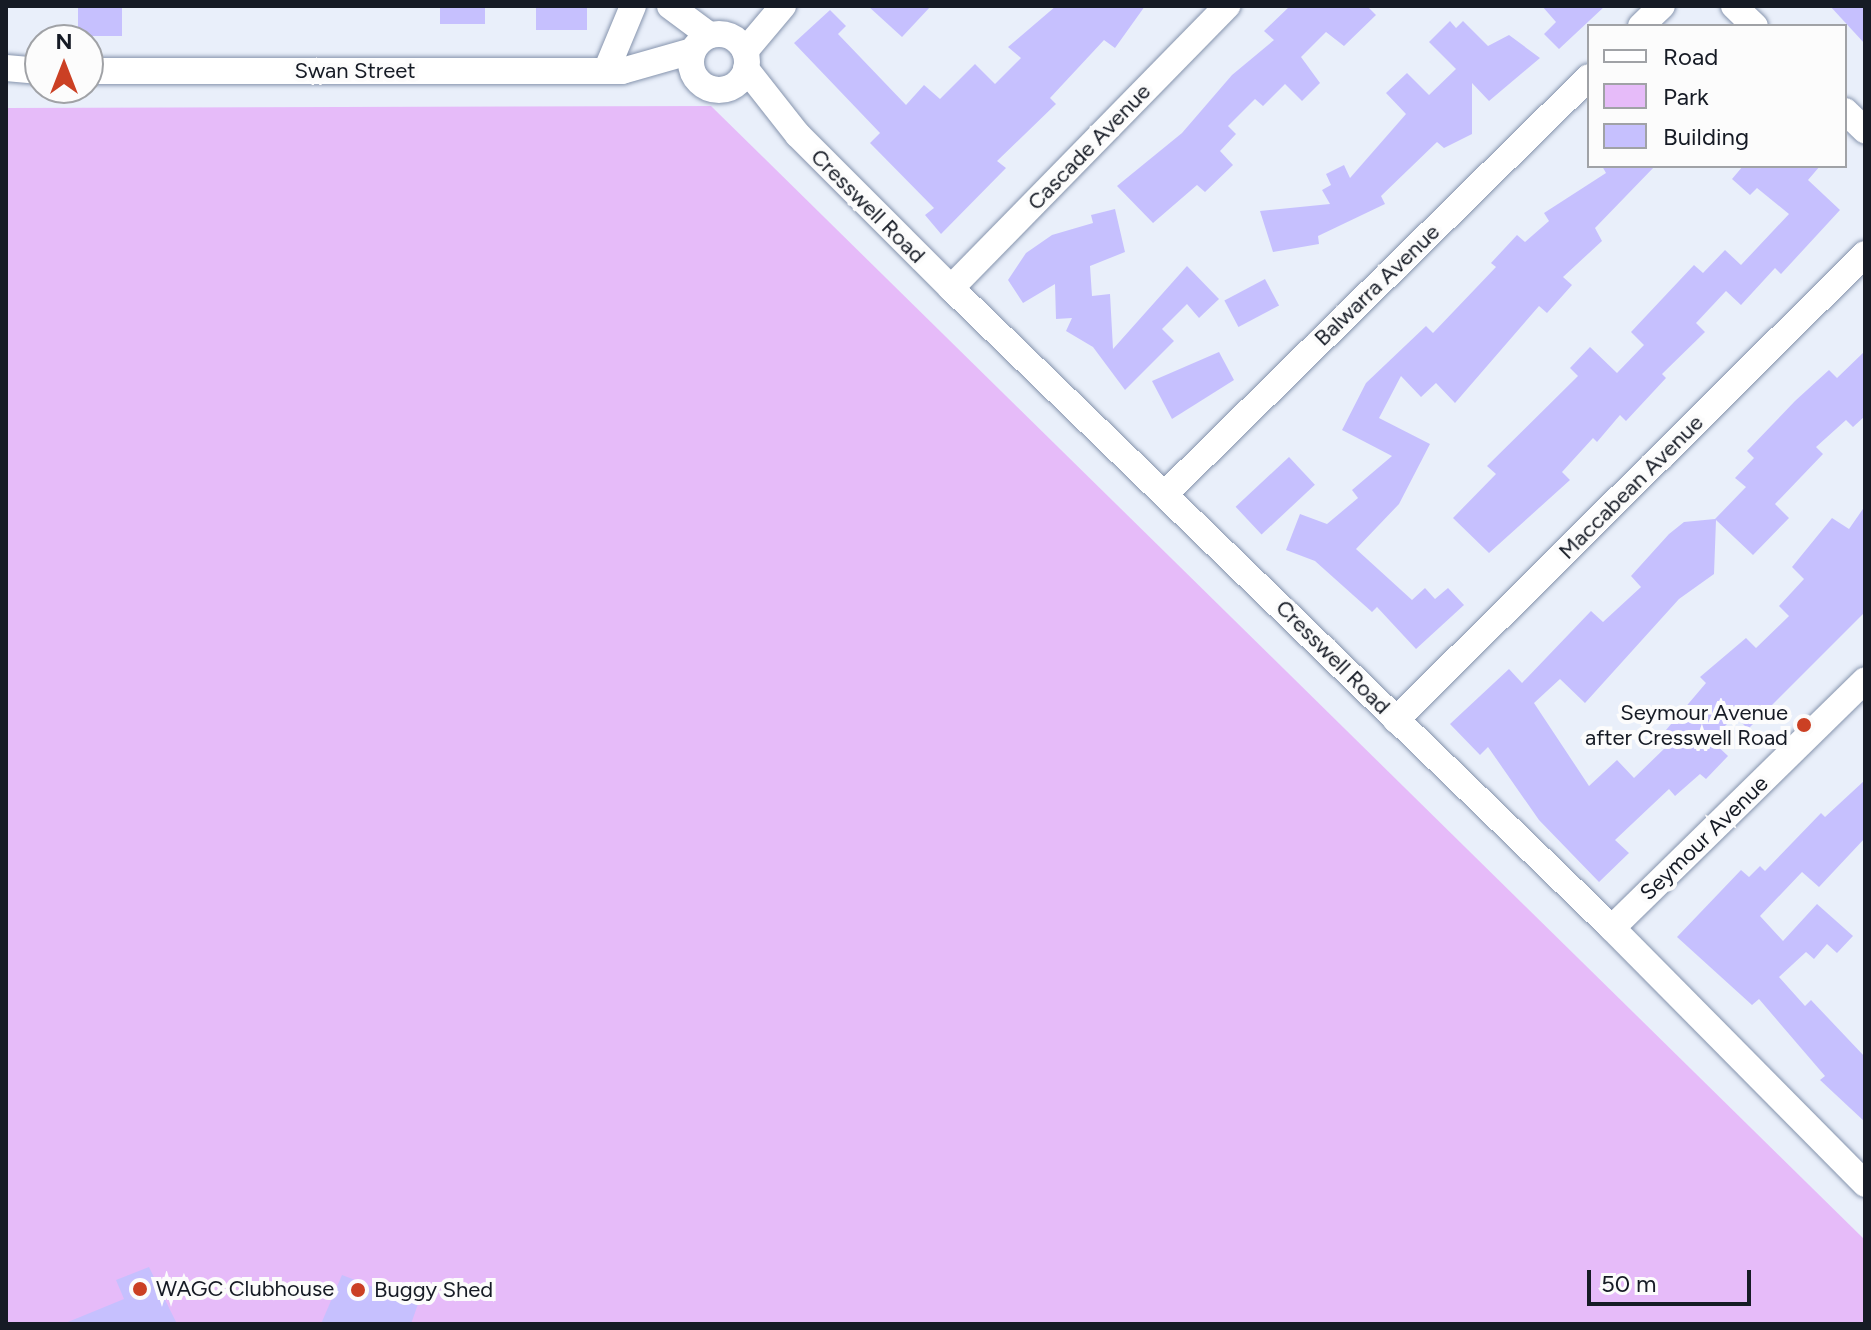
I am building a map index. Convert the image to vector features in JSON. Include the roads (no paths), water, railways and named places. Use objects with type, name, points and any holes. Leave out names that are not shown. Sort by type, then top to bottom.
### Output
[{"type":"street","points":[[614,71],[633,6]]},
{"type":"street","name":"Cresswell Road","points":[[670,6],[727,55],[798,135],[951,288],[1612,928],[1865,1184]]},
{"type":"street","name":"Cascade Avenue","points":[[951,288],[1227,6]]},
{"type":"street","points":[[1643,24],[1662,6]]},
{"type":"street","points":[[1734,6],[1753,24]]},
{"type":"street","name":"Swan Street","points":[[614,71],[727,55],[778,11]]},
{"type":"street","points":[[697,79],[727,55]]},
{"type":"street","name":"Swan Street","points":[[104,71],[614,71],[697,79],[718,90],[727,55]]},
{"type":"street","name":"Balwarra Avenue","points":[[1166,493],[1587,79]]},
{"type":"street","points":[[1847,113],[1865,130]]},
{"type":"street","name":"Maccabean Avenue","points":[[1396,720],[1865,254]]},
{"type":"street","name":"Seymour Avenue","points":[[1612,928],[1865,680]]},
{"type":"place","name":"Seymour Avenue after Cresswell Road","points":[[1804,725]]},
{"type":"place","name":"WAGC Clubhouse","points":[[140,1289]]},
{"type":"place","name":"Buggy Shed","points":[[358,1290]]}]
